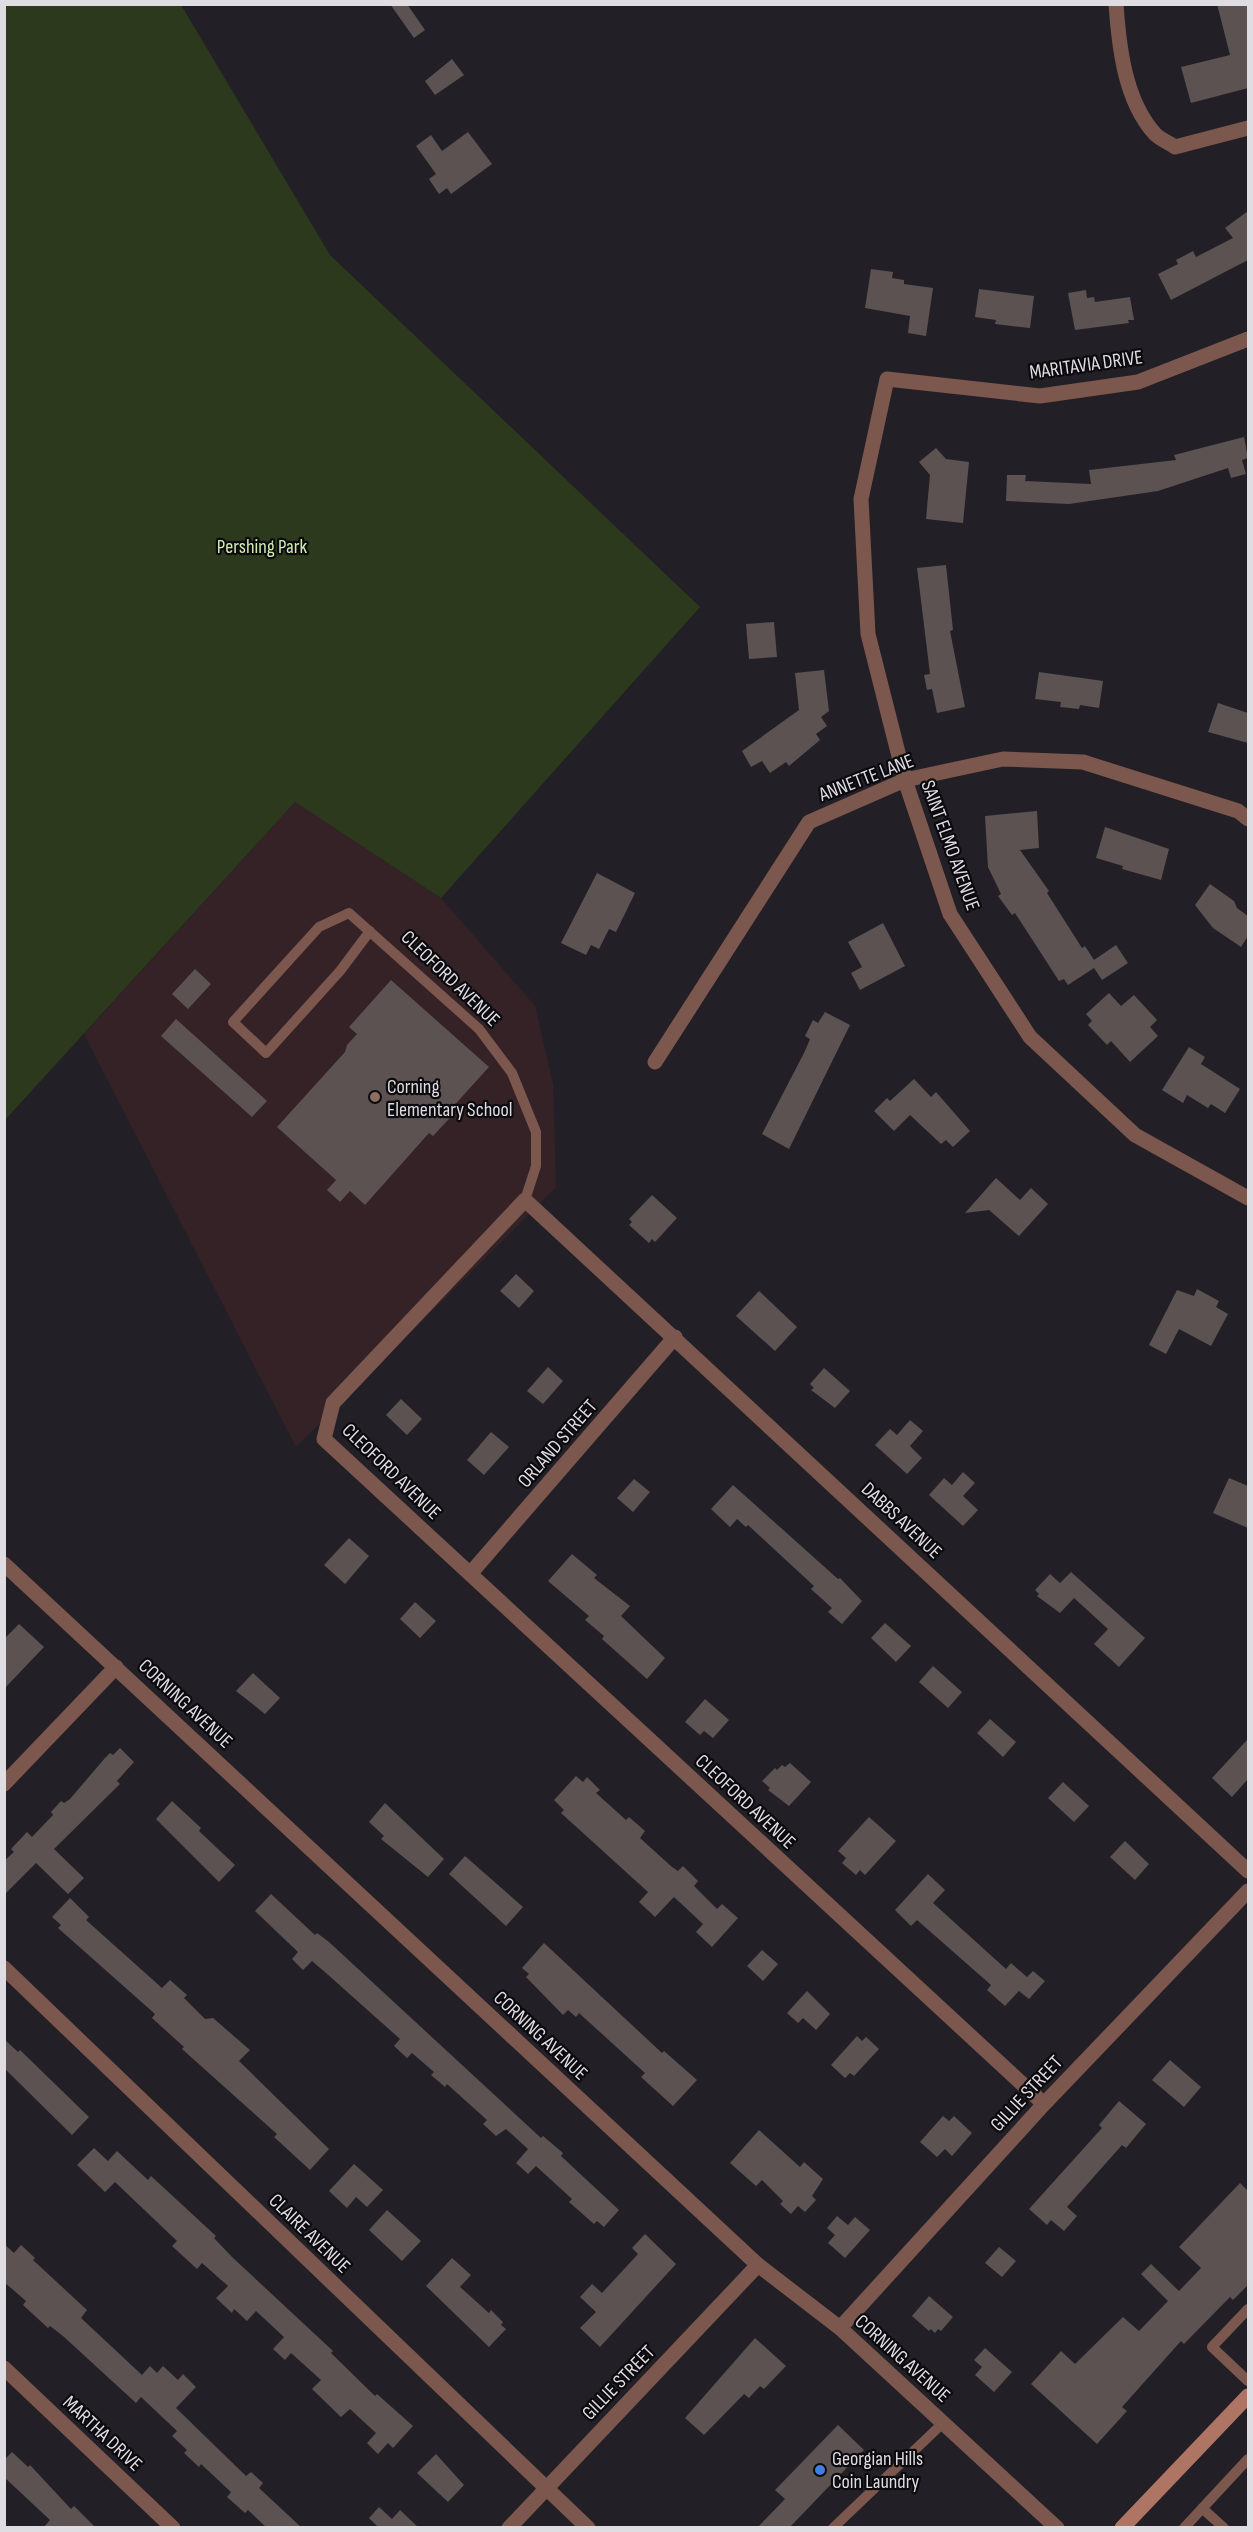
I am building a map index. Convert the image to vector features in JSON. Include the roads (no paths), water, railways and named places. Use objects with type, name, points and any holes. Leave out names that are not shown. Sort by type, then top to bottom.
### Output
[{"type":"main road","points":[[1122,2528],[1248,2399]]},
{"type":"street","points":[[1116,4],[1118,35],[1135,104],[1156,135],[1175,147],[1248,128]]},
{"type":"street","name":"MARITAVIA DRIVE","points":[[887,379],[1040,396],[1138,382],[1248,339]]},
{"type":"street","name":"SAINT ELMO AVENUE","points":[[887,379],[861,499],[868,634],[905,780],[950,914],[1030,1037],[1135,1135],[1248,1198]]},
{"type":"street","name":"ANNETTE LANE","points":[[656,1062],[809,822],[905,780],[1003,759],[1083,762],[1238,811],[1248,819]]},
{"type":"street","name":"DABBS AVENUE","points":[[525,1200],[1248,1871]]},
{"type":"street","name":"CLEOFORD AVENUE","points":[[525,1200],[333,1403],[324,1439],[1044,2104]]},
{"type":"street","name":"ORLAND STREET","points":[[470,1574],[675,1337]]},
{"type":"street","name":"CORNING AVENUE","points":[[4,1564],[758,2265],[840,2328],[1057,2528]]},
{"type":"street","points":[[4,1784],[116,1667]]},
{"type":"street","name":"GILLIE STREET","points":[[840,2328],[1044,2104],[1248,1891]]},
{"type":"street","name":"CLAIRE AVENUE","points":[[4,1968],[588,2528]]},
{"type":"street","name":"GILLIE STREET","points":[[509,2528],[758,2265]]},
{"type":"street","name":"MARTHA DRIVE","points":[[4,2368],[173,2528]]},
{"type":"lane","name":"CLEOFORD AVENUE","points":[[370,931],[340,971],[266,1053],[233,1022],[319,927],[349,913],[370,931],[479,1029],[512,1073],[536,1132],[536,1166],[525,1200]]},
{"type":"lane","points":[[1248,2310],[1212,2347],[1248,2381]]},
{"type":"lane","points":[[833,2528],[942,2423]]},
{"type":"lane","points":[[1184,2528],[1246,2467]]},
{"type":"lane","points":[[1202,2508],[1224,2528]]},
{"type":"place","name":"Corning Elementary School","points":[[375,1097]]},
{"type":"place","name":"Georgian Hills Coin Laundry","points":[[820,2470]]},
{"type":"park label","name":"Pershing Park","points":[[262,546]]}]
